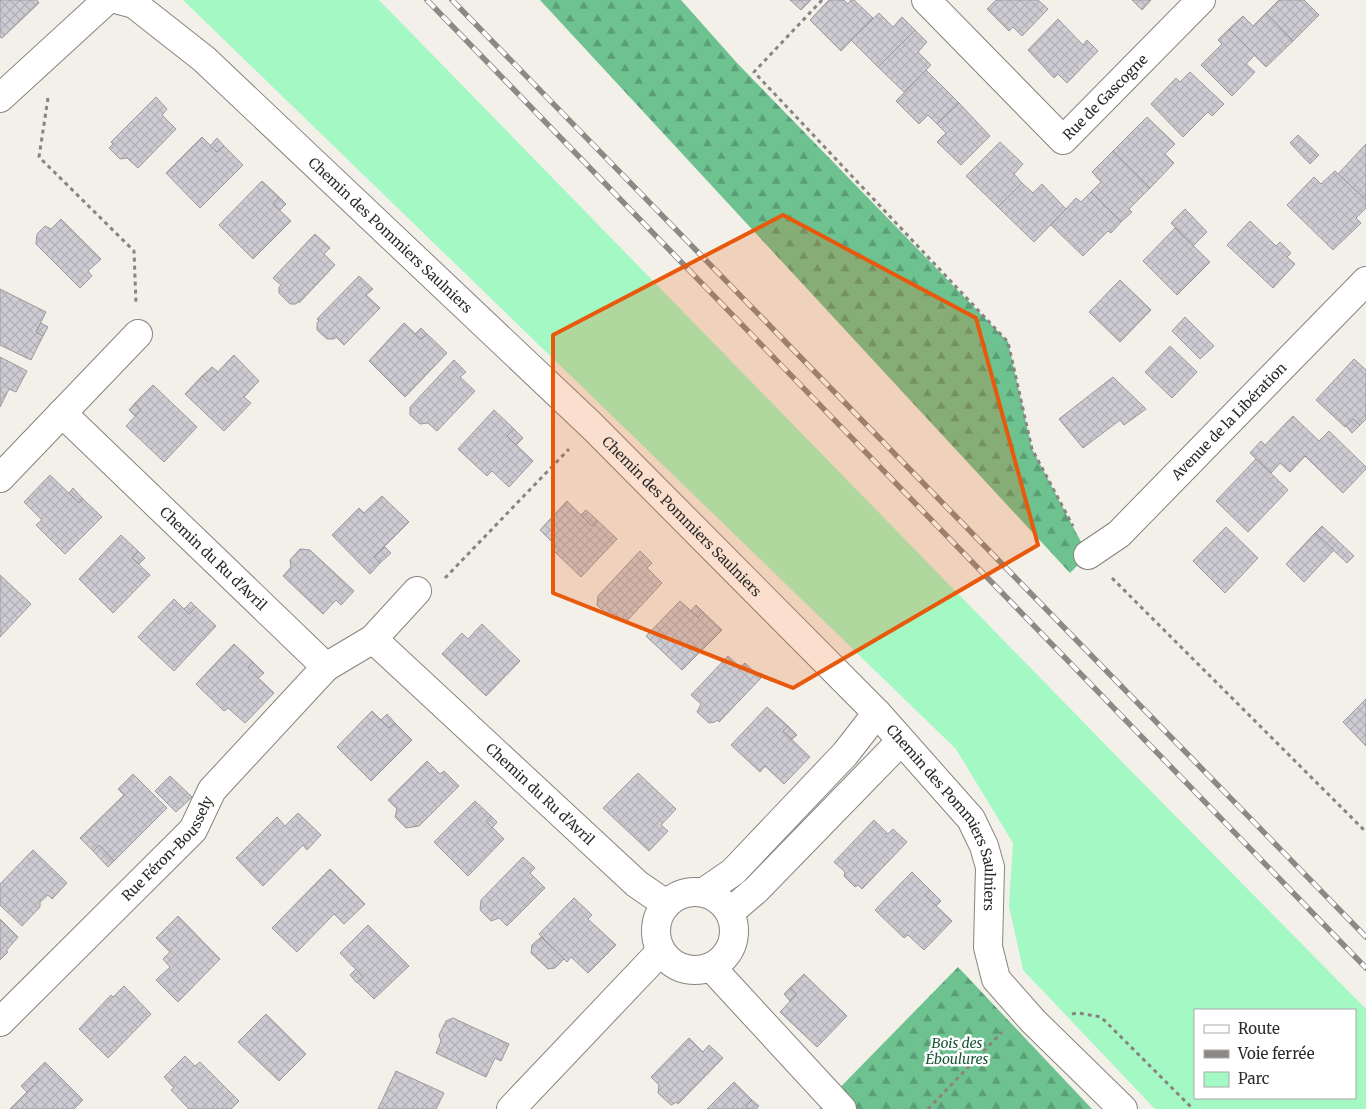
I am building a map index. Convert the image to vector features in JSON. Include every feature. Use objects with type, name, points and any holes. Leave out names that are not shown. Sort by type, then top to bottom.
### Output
[{"type":"street","points":[[0,98],[107,0]]},
{"type":"street","name":"Chemin des Pommiers Saulniers","points":[[119,0],[134,4],[204,60],[592,426],[877,713],[971,819],[984,846],[990,867],[988,946],[996,979],[1028,1016],[1123,1109]]},
{"type":"street","name":"Rue de Gascogne","points":[[926,0],[1063,140],[1201,0]]},
{"type":"street","name":"Avenue de la Libération","points":[[1088,554],[1119,534],[1366,282]]},
{"type":"street","points":[[0,478],[138,334]]},
{"type":"street","name":"Chemin du Ru d'Avril","points":[[62,413],[326,667]]},
{"type":"street","points":[[326,667],[374,639],[417,591]]},
{"type":"street","name":"Chemin du Ru d'Avril","points":[[374,639],[637,884],[666,904]]},
{"type":"street","name":"Rue Féron-Boussely","points":[[0,1022],[193,830],[212,790],[326,667]]},
{"type":"street","points":[[704,892],[733,872],[845,754],[877,713]]},
{"type":"street","points":[[730,912],[756,890],[900,741]]},
{"type":"street","points":[[690,892],[704,892],[724,903],[730,912],[734,924],[735,938],[730,950],[722,960],[711,967],[700,970],[678,966],[661,951],[656,939],[659,915],[666,904],[676,896],[690,892]]},
{"type":"street","points":[[511,1109],[661,951]]},
{"type":"street","points":[[711,967],[842,1109]]},
{"type":"path","points":[[822,0],[754,72],[1008,342],[1032,449],[1088,554],[1366,832]]},
{"type":"path","points":[[55,48],[39,157],[134,251],[138,334]]},
{"type":"path","points":[[417,591],[439,584],[592,426]]},
{"type":"path","points":[[928,1109],[1028,1016],[1078,1012],[1101,1017],[1193,1109]]},
{"type":"highlighted area","points":[[783,215],[976,318],[1038,545],[793,688],[553,593],[553,335]]},
{"type":"green space","points":[[183,0],[379,0],[1130,770],[1366,1009],[1366,1109],[1155,1109],[1023,970],[1009,906],[1013,843],[956,749]]},
{"type":"green space","points":[[540,0],[681,0],[737,63],[1008,342],[1032,449],[1088,555],[1070,573]]},
{"type":"green space","name":"Bois des Éboulures","points":[[958,967],[1092,1109],[819,1109]]},
{"type":"building","points":[[0,0],[37,0],[39,3],[2,38],[0,37]]},
{"type":"building","points":[[790,0],[811,0],[801,10]]},
{"type":"building","points":[[829,0],[844,0],[848,4],[851,0],[854,0],[873,18],[841,51],[810,20]]},
{"type":"building","points":[[996,0],[1038,0],[1048,9],[1022,36],[1013,27],[1009,31],[987,9]]},
{"type":"building","points":[[1132,0],[1151,0],[1142,10]]},
{"type":"building","points":[[1279,0],[1304,0],[1319,15],[1293,41],[1266,13]]},
{"type":"building","points":[[879,13],[893,27],[902,17],[915,30],[878,67],[851,40]]},
{"type":"building","points":[[1266,13],[1293,41],[1266,67],[1229,29],[1243,16],[1253,26]]},
{"type":"building","points":[[1058,19],[1083,45],[1087,40],[1098,51],[1067,83],[1058,74],[1054,78],[1028,50]]},
{"type":"building","points":[[1229,29],[1255,55],[1246,64],[1255,72],[1232,96],[1201,65],[1222,44],[1218,40]]},
{"type":"building","points":[[915,30],[927,42],[918,52],[931,65],[904,92],[878,67]]},
{"type":"building","points":[[926,70],[959,103],[937,124],[928,115],[919,124],[896,101]]},
{"type":"building","points":[[1190,72],[1224,104],[1212,116],[1208,112],[1183,137],[1151,104],[1176,78],[1180,82]]},
{"type":"building","points":[[156,97],[167,109],[162,115],[176,129],[138,168],[127,158],[120,159],[109,148],[113,144],[111,142]]},
{"type":"building","points":[[959,103],[990,136],[961,165],[937,142],[946,133],[937,124]]},
{"type":"building","points":[[1147,117],[1175,144],[1165,154],[1174,163],[1150,188],[1113,151]]},
{"type":"building","points":[[1298,135],[1319,155],[1310,164],[1290,143]]},
{"type":"building","points":[[202,137],[217,152],[224,146],[243,165],[200,208],[166,173]]},
{"type":"building","points":[[217,138],[224,146],[217,152],[210,146]]},
{"type":"building","points":[[1000,142],[1023,164],[1014,174],[1022,183],[998,207],[966,176]]},
{"type":"building","points":[[1366,144],[1366,200],[1338,174]]},
{"type":"building","points":[[1113,151],[1150,188],[1129,209],[1132,212],[1121,222],[1091,192],[1101,182],[1092,172]]},
{"type":"building","points":[[1335,171],[1366,200],[1366,208],[1356,218],[1361,223],[1333,250],[1287,205],[1314,177],[1321,184]]},
{"type":"building","points":[[262,181],[279,197],[273,204],[291,221],[253,259],[219,225]]},
{"type":"building","points":[[1022,183],[1033,193],[1042,184],[1066,209],[1034,242],[998,207]]},
{"type":"building","points":[[1091,192],[1121,222],[1111,233],[1108,231],[1083,256],[1051,225],[1076,198],[1081,202]]},
{"type":"building","points":[[279,197],[286,204],[280,210],[273,204]]},
{"type":"building","points":[[1185,209],[1207,232],[1193,246],[1171,223]]},
{"type":"building","points":[[61,219],[101,259],[88,271],[92,276],[80,288],[36,244],[37,234],[45,226],[51,229]]},
{"type":"building","points":[[1250,221],[1276,246],[1280,242],[1291,253],[1287,257],[1295,264],[1273,288],[1227,245]]},
{"type":"building","points":[[1175,228],[1210,262],[1177,295],[1143,261]]},
{"type":"building","points":[[315,234],[330,248],[324,254],[335,265],[299,303],[298,301],[296,304],[290,304],[279,293],[281,285],[273,278]]},
{"type":"building","points":[[359,276],[373,289],[366,295],[380,308],[344,345],[336,337],[334,339],[327,339],[317,330],[317,323],[319,321],[317,319]]},
{"type":"building","points":[[1120,280],[1151,310],[1120,342],[1089,312]]},
{"type":"building","points":[[0,289],[46,312],[36,332],[43,336],[31,360],[0,345]]},
{"type":"building","points":[[1185,317],[1214,346],[1200,359],[1172,331]]},
{"type":"building","points":[[41,323],[48,327],[43,336],[36,332]]},
{"type":"building","points":[[404,323],[421,339],[427,334],[447,353],[405,397],[369,361]]},
{"type":"building","points":[[421,328],[427,334],[421,339],[415,334]]},
{"type":"building","points":[[1170,346],[1197,372],[1172,398],[1145,372]]},
{"type":"building","points":[[234,355],[259,381],[244,397],[251,403],[224,431],[185,394],[202,376],[208,382]]},
{"type":"building","points":[[0,357],[27,371],[16,392],[9,389],[0,407]]},
{"type":"building","points":[[1354,359],[1366,370],[1366,419],[1360,425],[1353,419],[1345,427],[1316,400]]},
{"type":"building","points":[[454,360],[466,372],[460,377],[475,391],[437,431],[428,423],[420,424],[410,415],[410,407]]},
{"type":"building","points":[[212,367],[218,372],[208,382],[202,376]]},
{"type":"building","points":[[1113,377],[1146,409],[1124,425],[1120,420],[1083,448],[1059,419]]},
{"type":"building","points":[[153,385],[197,427],[164,462],[126,426],[141,410],[135,403]]},
{"type":"building","points":[[135,403],[141,410],[135,416],[129,410]]},
{"type":"building","points":[[494,410],[514,429],[507,436],[533,461],[509,487],[492,471],[487,476],[458,449]]},
{"type":"building","points":[[1293,416],[1319,441],[1329,431],[1366,467],[1343,493],[1305,456],[1290,472],[1280,463],[1271,473],[1250,453],[1261,441],[1265,445]]},
{"type":"building","points":[[1353,419],[1360,425],[1352,433],[1346,426]]},
{"type":"building","points":[[514,429],[523,438],[516,445],[507,436]]},
{"type":"building","points":[[1256,459],[1288,490],[1248,532],[1216,501]]},
{"type":"building","points":[[50,475],[79,503],[83,499],[102,517],[65,554],[36,525],[42,520],[24,502]]},
{"type":"building","points":[[73,488],[83,499],[79,503],[69,493]]},
{"type":"building","points":[[382,496],[409,522],[374,557],[380,563],[370,574],[332,535],[359,508],[364,513]]},
{"type":"building","points":[[567,501],[592,526],[597,520],[617,539],[581,577],[553,550],[556,546],[540,530]]},
{"type":"building","points":[[586,510],[597,520],[592,526],[581,515]]},
{"type":"building","points":[[1322,526],[1354,556],[1347,563],[1315,533]]},
{"type":"building","points":[[1226,527],[1258,558],[1225,593],[1193,561]]},
{"type":"building","points":[[1315,533],[1334,550],[1304,582],[1286,564]]},
{"type":"building","points":[[121,535],[138,551],[132,558],[150,575],[113,613],[79,579]]},
{"type":"building","points":[[385,547],[391,553],[380,563],[374,557]]},
{"type":"building","points":[[300,549],[310,550],[354,591],[341,605],[336,600],[323,614],[283,576],[291,567],[290,560]]},
{"type":"building","points":[[138,551],[145,558],[139,564],[132,558]]},
{"type":"building","points":[[640,551],[652,563],[647,568],[662,583],[625,623],[615,614],[611,618],[597,605],[598,596]]},
{"type":"building","points":[[0,575],[31,604],[0,637]]},
{"type":"building","points":[[174,599],[189,614],[196,607],[216,626],[174,671],[138,637]]},
{"type":"building","points":[[680,601],[698,617],[703,612],[722,630],[682,670],[646,636]]},
{"type":"building","points":[[191,602],[196,607],[189,614],[184,609]]},
{"type":"building","points":[[696,605],[703,612],[698,617],[691,611]]},
{"type":"building","points":[[482,624],[520,661],[486,696],[442,654],[462,633],[468,639]]},
{"type":"building","points":[[234,644],[253,662],[248,668],[274,693],[245,723],[228,708],[224,711],[196,684]]},
{"type":"building","points":[[728,656],[740,667],[745,663],[761,678],[719,722],[717,720],[709,723],[697,712],[701,704],[691,695]]},
{"type":"building","points":[[253,662],[264,673],[258,678],[248,668]]},
{"type":"building","points":[[1366,699],[1366,746],[1343,722]]},
{"type":"building","points":[[767,707],[788,726],[783,731],[810,757],[784,784],[765,766],[760,772],[731,745]]},
{"type":"building","points":[[372,711],[389,728],[395,723],[412,740],[371,781],[337,747]]},
{"type":"building","points":[[387,714],[395,723],[389,728],[381,720]]},
{"type":"building","points":[[788,726],[797,735],[792,739],[783,731]]},
{"type":"building","points":[[427,761],[440,774],[444,771],[459,786],[419,826],[406,828],[395,817],[397,809],[388,800]]},
{"type":"building","points":[[638,773],[676,809],[661,825],[668,831],[649,851],[603,808]]},
{"type":"building","points":[[133,774],[167,808],[114,861],[99,845],[93,851],[80,838],[124,795],[118,789]]},
{"type":"building","points":[[170,776],[192,797],[176,812],[155,791]]},
{"type":"building","points":[[475,801],[491,816],[486,821],[504,839],[468,876],[434,842]]},
{"type":"building","points":[[298,813],[321,835],[307,850],[303,845],[263,886],[236,858],[277,817],[285,826]]},
{"type":"building","points":[[491,816],[497,822],[492,828],[486,821]]},
{"type":"building","points":[[874,820],[888,834],[893,829],[907,842],[862,889],[858,885],[855,887],[844,876],[845,872],[834,862]]},
{"type":"building","points":[[99,845],[114,861],[108,867],[93,851]]},
{"type":"building","points":[[33,850],[67,883],[52,899],[48,895],[40,902],[40,907],[22,926],[0,905],[0,884]]},
{"type":"building","points":[[523,857],[535,868],[530,873],[545,888],[507,926],[499,918],[491,921],[480,910],[481,900]]},
{"type":"building","points":[[330,869],[365,904],[344,924],[334,914],[297,952],[272,928]]},
{"type":"building","points":[[912,872],[930,890],[925,895],[952,921],[924,950],[908,935],[904,938],[875,910]]},
{"type":"building","points":[[930,890],[941,901],[936,906],[925,895]]},
{"type":"building","points":[[574,898],[592,915],[588,919],[616,945],[588,973],[571,957],[567,962],[539,934]]},
{"type":"building","points":[[178,916],[220,959],[178,1002],[156,980],[170,967],[163,959],[170,952],[156,938]]},
{"type":"building","points":[[0,919],[18,937],[0,960]]},
{"type":"building","points":[[368,925],[409,966],[374,999],[357,982],[363,977],[340,953]]},
{"type":"building","points":[[541,937],[564,959],[555,968],[548,969],[531,953],[532,945]]},
{"type":"building","points":[[356,969],[363,977],[357,983],[350,975]]},
{"type":"building","points":[[804,974],[847,1016],[817,1047],[780,1012],[797,994],[790,988]]},
{"type":"building","points":[[124,986],[151,1014],[108,1058],[79,1029],[111,995],[113,997]]},
{"type":"building","points":[[790,988],[797,994],[790,1001],[784,994]]},
{"type":"building","points":[[266,1014],[306,1054],[279,1081],[238,1042]]},
{"type":"building","points":[[453,1018],[509,1044],[501,1061],[495,1058],[486,1077],[436,1053],[441,1041],[439,1035],[446,1021]]},
{"type":"building","points":[[689,1038],[703,1052],[709,1045],[723,1058],[678,1104],[677,1102],[671,1105],[658,1093],[659,1085],[651,1077]]},
{"type":"building","points":[[185,1056],[195,1066],[200,1062],[239,1101],[231,1109],[189,1109],[171,1090],[174,1088],[164,1077]]},
{"type":"building","points":[[45,1062],[83,1100],[74,1109],[10,1109],[39,1080],[33,1074]]},
{"type":"building","points":[[396,1071],[444,1093],[436,1109],[378,1109]]},
{"type":"building","points":[[33,1074],[39,1080],[27,1092],[21,1086]]},
{"type":"building","points":[[734,1082],[752,1100],[746,1106],[749,1109],[707,1109]]},
{"type":"building","points":[[752,1100],[759,1106],[756,1109],[749,1109],[746,1106]]},
{"type":"railway","points":[[427,0],[1366,968]]},
{"type":"railway","points":[[452,0],[1366,937]]}]
